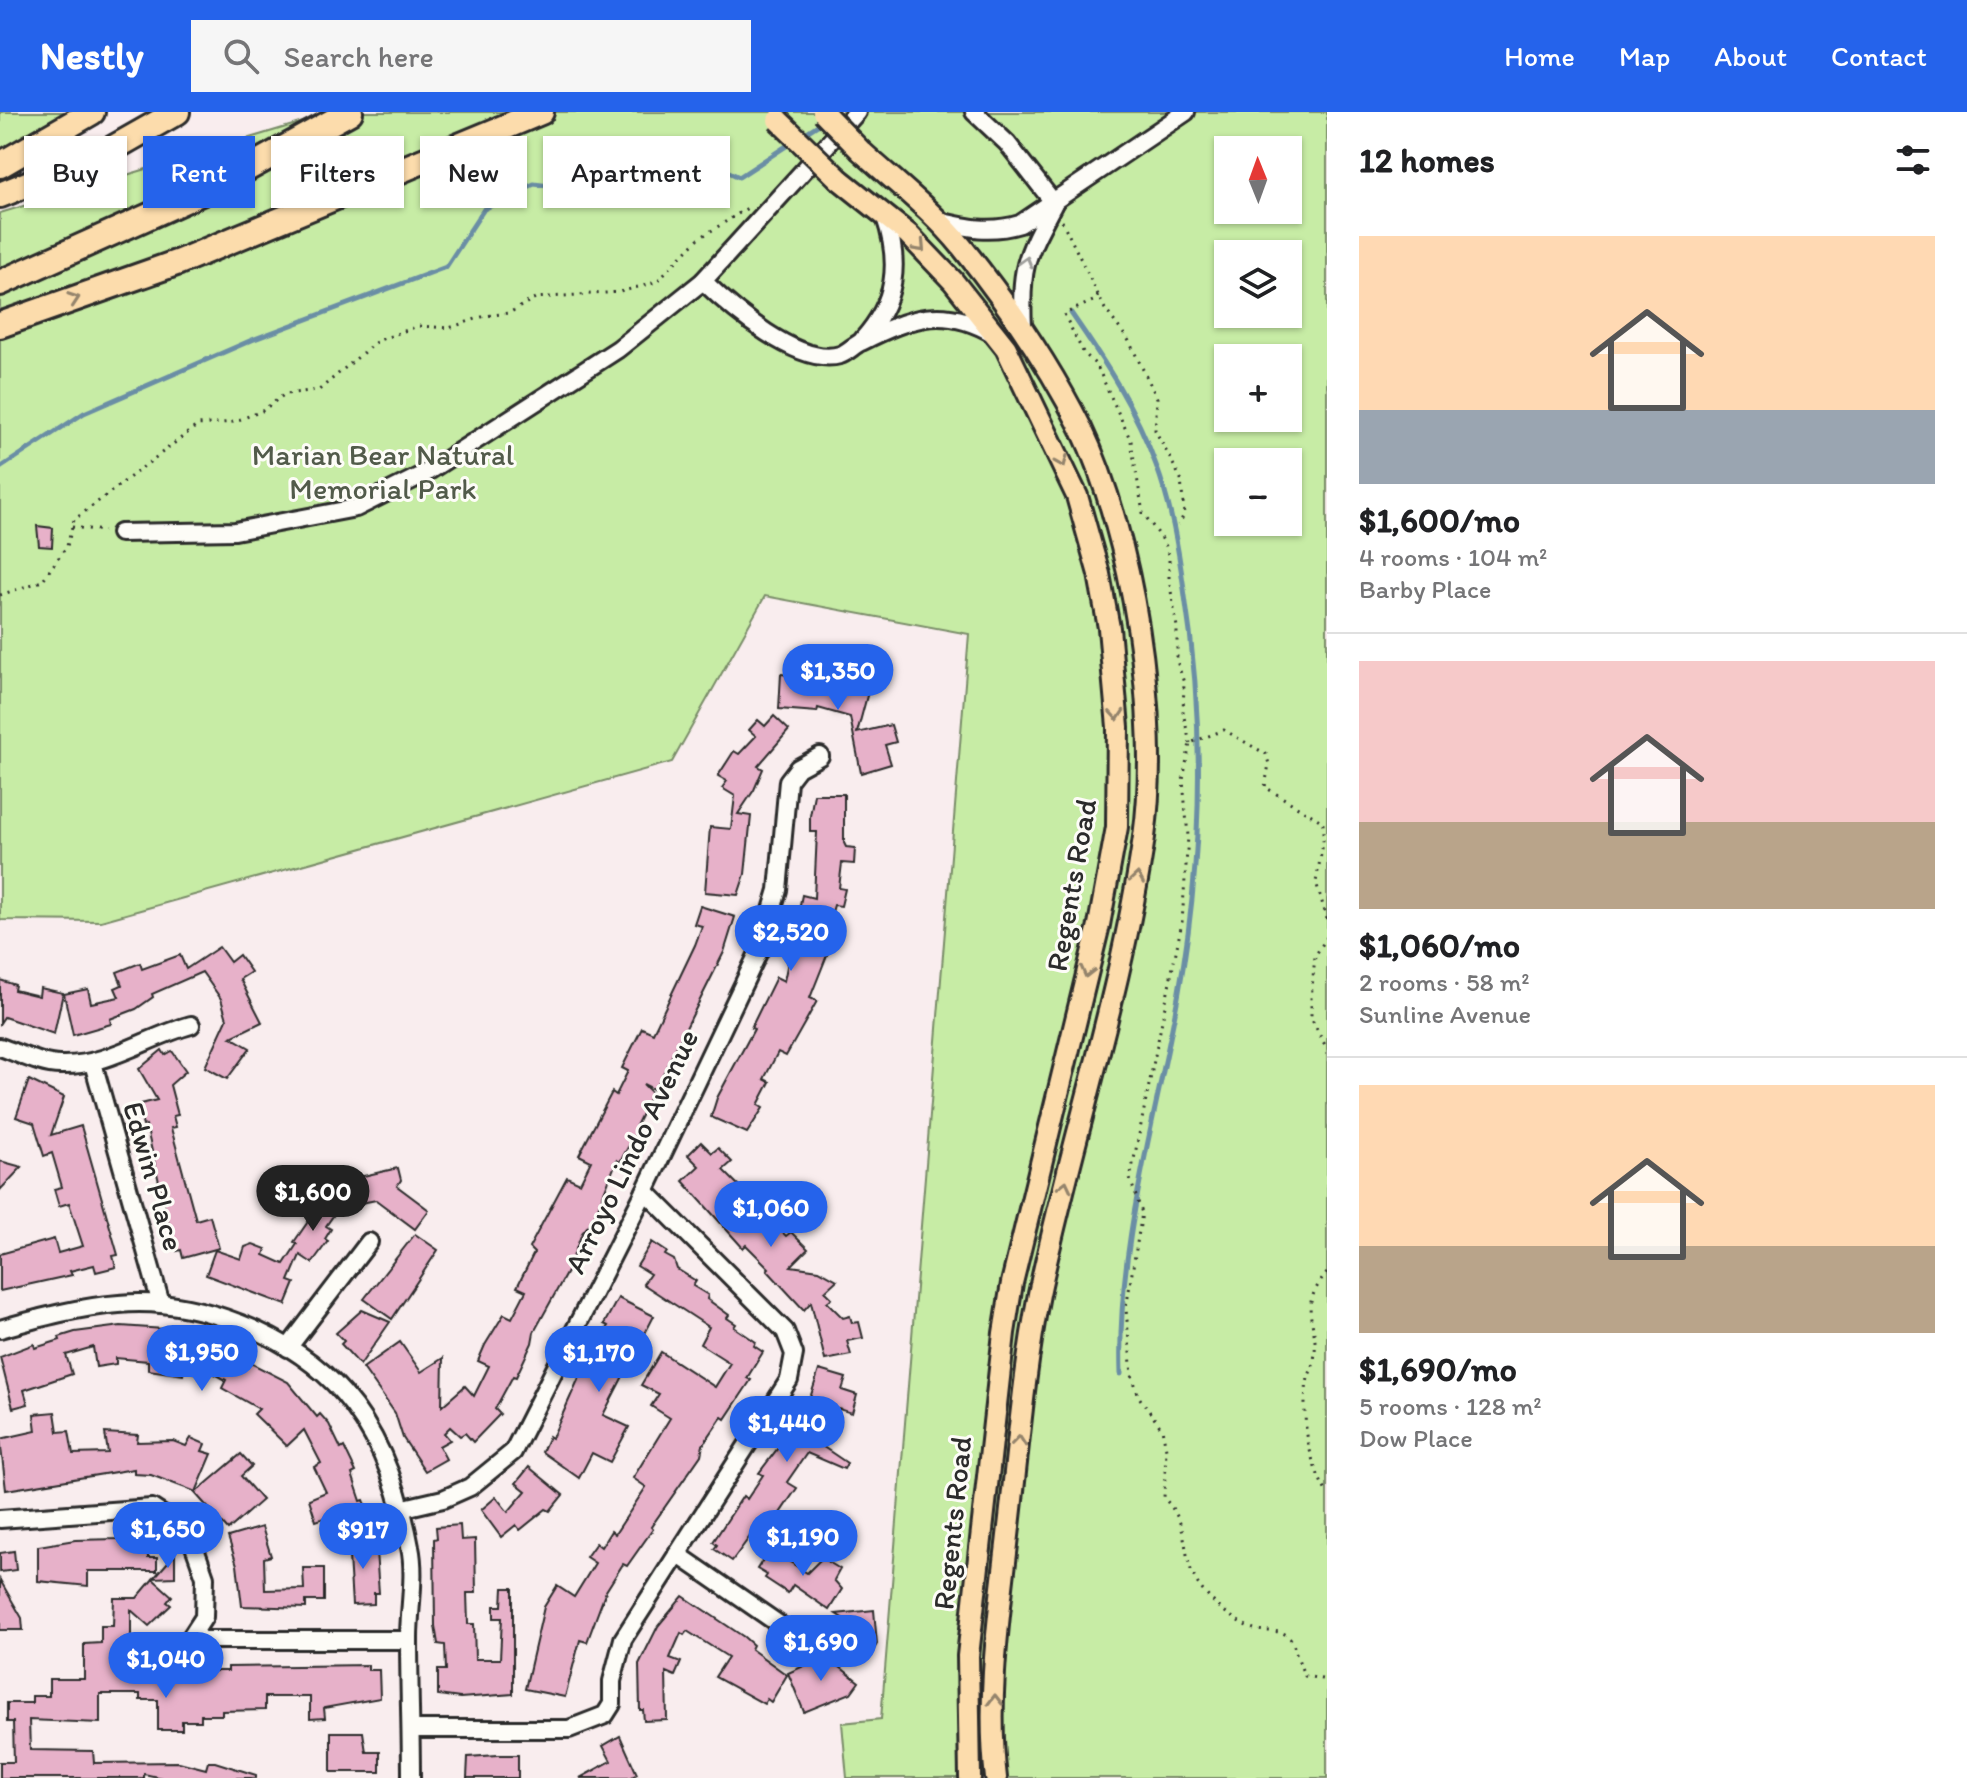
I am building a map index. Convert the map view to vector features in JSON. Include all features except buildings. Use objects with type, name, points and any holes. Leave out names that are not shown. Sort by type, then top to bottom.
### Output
[{"type":"highway","points":[[0,165],[92,112]]},
{"type":"highway","points":[[0,195],[103,154],[177,112]]},
{"type":"highway","points":[[0,283],[214,187],[350,112]]},
{"type":"highway","points":[[0,325],[179,262],[541,112]]},
{"type":"main road","name":"Regents Road","points":[[823,112],[938,221],[1023,328],[1081,430],[1101,484],[1139,624],[1147,724],[1145,830],[1128,931],[1081,1115],[1029,1346],[996,1657],[996,1778]]},
{"type":"main road","name":"Regents Road","points":[[774,116],[839,179],[908,234],[953,281],[996,335],[1054,442],[1077,496],[1099,574],[1109,628],[1118,727],[1117,827],[1099,925],[1012,1283],[1004,1333],[968,1656],[970,1778]]},
{"type":"street","points":[[120,533],[235,531],[356,508],[424,474],[618,349],[703,281],[857,112]]},
{"type":"street","points":[[974,112],[1007,143],[1054,203]]},
{"type":"street","points":[[938,221],[997,231],[1020,224],[1186,112]]},
{"type":"street","points":[[1023,328],[1021,283],[1025,258],[1054,203]]},
{"type":"street","points":[[859,343],[881,319],[896,274],[895,255],[885,217]]},
{"type":"street","points":[[703,281],[724,301],[780,341],[816,355],[841,355],[859,343],[921,316],[964,321],[996,335]]},
{"type":"street","name":"Arroyo Lindo Avenue","points":[[400,1509],[443,1499],[470,1487],[513,1452],[645,1191],[761,947],[778,890],[788,781],[798,768],[820,756]]},
{"type":"street","points":[[0,1047],[57,1065],[93,1063],[157,1034],[191,1025]]},
{"type":"street","name":"Edwin Place","points":[[93,1063],[161,1304]]},
{"type":"street","points":[[411,1729],[569,1729],[605,1715],[612,1704],[612,1681],[623,1639],[789,1380],[794,1354],[785,1331],[645,1191]]},
{"type":"street","points":[[288,1348],[369,1242]]},
{"type":"street","points":[[0,1329],[54,1314],[107,1306],[161,1304],[199,1310],[259,1330],[288,1348],[342,1392],[369,1431],[396,1487],[411,1550],[411,1778]]},
{"type":"street","points":[[0,1519],[152,1508],[165,1516],[189,1532],[205,1577],[204,1617],[189,1640],[409,1640]]},
{"type":"street","points":[[677,1554],[796,1636]]},
{"type":"path","points":[[0,595],[42,581],[67,546],[74,520],[198,425],[233,422],[262,411],[285,394],[319,390],[377,341],[418,326],[449,328],[485,316],[509,313],[535,298],[620,292],[656,282],[698,239],[725,220],[771,196],[782,194]]},
{"type":"path","points":[[1054,203],[1098,295],[1129,341],[1157,398],[1155,430],[1181,479],[1184,514],[1179,525]]},
{"type":"path","points":[[1098,295],[1093,301],[1064,314],[1083,352],[1097,366],[1131,441],[1143,513],[1165,543],[1177,627],[1177,661],[1184,683],[1183,713],[1190,743],[1183,780],[1188,836],[1182,922],[1130,1179],[1142,1213],[1126,1309],[1132,1375],[1139,1397],[1162,1429],[1166,1449],[1164,1498],[1180,1515],[1188,1563],[1201,1588],[1251,1628],[1286,1634],[1293,1641],[1296,1660],[1305,1676],[1327,1680]]},
{"type":"path","points":[[72,527],[120,533]]},
{"type":"path","points":[[1190,743],[1224,730],[1266,754],[1269,764],[1265,787],[1323,822],[1323,843],[1316,882],[1327,919]]},
{"type":"path","points":[[1327,937],[1315,956],[1311,1018],[1327,1049]]},
{"type":"path","points":[[1327,1273],[1312,1291],[1309,1303],[1314,1361],[1308,1378],[1306,1407],[1312,1458],[1327,1493]]},
{"type":"green space","points":[[0,112],[73,112],[32,136],[24,136],[24,141],[0,155]]},
{"type":"green space","name":"Marian Bear Natural Memorial Park","points":[[336,112],[1327,112],[1327,1778],[847,1778],[842,1723],[881,1719],[969,634],[765,596],[672,762],[101,921],[0,920],[0,213],[24,206],[127,208],[127,175],[143,170],[143,208],[255,208],[255,136]]},
{"type":"waterway","points":[[802,135],[824,121]]},
{"type":"waterway","points":[[0,468],[84,413],[252,340],[446,267],[484,209],[534,184],[588,191],[664,168],[709,162],[739,177],[794,141]]},
{"type":"waterway","points":[[1071,313],[1129,405],[1161,480],[1179,558],[1196,699],[1198,809],[1190,919],[1172,1028],[1129,1243],[1121,1330],[1121,1374]]}]
